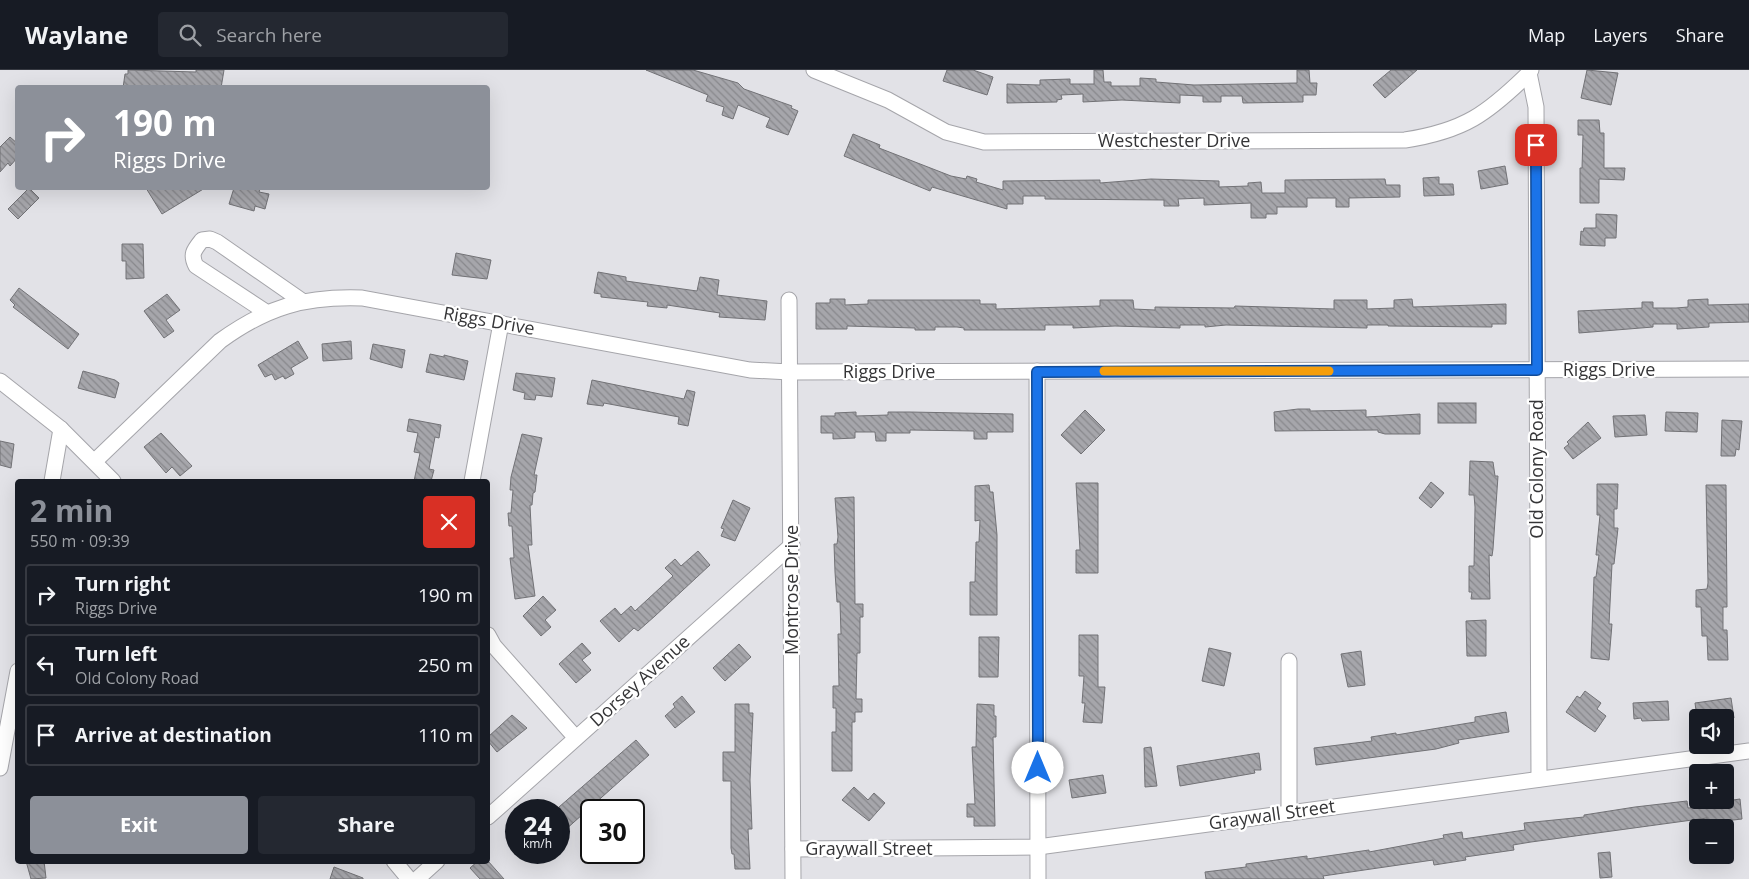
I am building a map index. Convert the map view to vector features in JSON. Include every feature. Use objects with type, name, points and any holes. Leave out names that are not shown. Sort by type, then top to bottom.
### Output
[{"type":"street","name":"Westchester Drive","points":[[814,70],[888,100],[946,132],[984,142],[1405,140],[1438,135],[1470,121],[1500,101],[1530,72]]},
{"type":"street","name":"Old Colony Road","points":[[1530,72],[1536,107],[1539,779]]},
{"type":"street","points":[[266,312],[196,266],[192,258],[192,251],[202,240],[210,239],[217,242],[302,301]]},
{"type":"street","name":"Riggs Drive","points":[[94,461],[220,341],[244,324],[266,312],[302,301],[330,297],[362,298],[750,370],[790,372],[1037,372],[1749,369]]},
{"type":"street","name":"Montrose Drive","points":[[790,300],[793,879]]},
{"type":"street","points":[[472,479],[501,323]]},
{"type":"street","points":[[1037,372],[1038,879]]},
{"type":"street","points":[[0,381],[61,430],[111,479]]},
{"type":"street","points":[[52,479],[61,430]]},
{"type":"street","name":"Dorsey Avenue","points":[[490,814],[792,545]]},
{"type":"street","points":[[490,639],[494,646],[576,738]]},
{"type":"street","points":[[1289,661],[1289,813]]},
{"type":"street","points":[[0,768],[15,687]]},
{"type":"street","name":"Graywall Street","points":[[793,849],[1038,848],[1749,751]]},
{"type":"street","points":[[397,864],[410,879]]},
{"type":"street","points":[[417,879],[434,864]]},
{"type":"building","points":[[128,70],[196,72],[196,70],[224,70],[222,85],[123,85],[125,74],[128,74]]},
{"type":"building","points":[[646,70],[693,70],[738,83],[744,89],[792,106],[791,108],[798,111],[788,135],[766,127],[770,118],[738,105],[733,119],[722,115],[724,107],[706,101],[708,95]]},
{"type":"building","points":[[947,70],[973,70],[993,77],[987,95],[943,81]]},
{"type":"building","points":[[1094,70],[1103,70],[1104,82],[1111,82],[1111,86],[1140,86],[1140,78],[1156,79],[1156,82],[1194,85],[1297,83],[1297,70],[1309,70],[1310,83],[1317,83],[1316,95],[1303,95],[1303,102],[1243,103],[1242,96],[1221,96],[1221,102],[1203,102],[1203,96],[1180,95],[1180,103],[1122,100],[1083,102],[1083,94],[1061,95],[1062,99],[1057,100],[1057,102],[1007,103],[1007,84],[1040,85],[1040,80],[1070,79],[1070,84],[1094,84]]},
{"type":"building","points":[[1391,70],[1417,70],[1385,98],[1373,85]]},
{"type":"building","points":[[1587,70],[1618,73],[1611,105],[1581,98]]},
{"type":"building","points":[[1578,120],[1599,120],[1600,133],[1604,133],[1604,168],[1625,168],[1624,180],[1599,179],[1599,203],[1580,203],[1580,168],[1582,168],[1583,135],[1578,135]]},
{"type":"building","points":[[853,134],[880,145],[879,148],[951,176],[966,179],[967,176],[977,179],[976,182],[1003,190],[1003,181],[1100,180],[1100,183],[1151,179],[1219,181],[1219,187],[1248,186],[1248,183],[1261,182],[1262,193],[1285,193],[1285,180],[1385,179],[1386,185],[1400,185],[1400,197],[1349,198],[1349,207],[1336,207],[1336,198],[1307,198],[1307,207],[1277,207],[1277,214],[1266,214],[1266,218],[1251,218],[1251,203],[1204,205],[1204,198],[1178,199],[1179,206],[1164,206],[1164,200],[1045,199],[1045,196],[1023,196],[1023,204],[1007,204],[1007,209],[932,187],[930,191],[844,156]]},
{"type":"building","points":[[10,137],[15,141],[15,160],[10,166],[8,163],[0,172],[0,147]]},
{"type":"building","points":[[1505,166],[1508,184],[1481,189],[1478,171]]},
{"type":"building","points":[[1439,177],[1439,184],[1453,184],[1454,195],[1424,196],[1423,178]]},
{"type":"building","points":[[27,190],[31,190],[39,198],[18,219],[8,209]]},
{"type":"building","points":[[147,190],[202,190],[162,214]]},
{"type":"building","points":[[233,190],[260,190],[259,192],[269,194],[265,209],[255,206],[254,211],[229,204]]},
{"type":"building","points":[[1596,214],[1617,215],[1616,238],[1605,238],[1605,246],[1580,245],[1581,231],[1583,232],[1584,228],[1596,228]]},
{"type":"building","points":[[122,244],[143,244],[144,278],[126,279],[126,261],[122,261]]},
{"type":"building","points":[[456,253],[491,260],[487,279],[452,275]]},
{"type":"building","points":[[598,272],[626,277],[626,281],[697,291],[700,277],[719,280],[717,295],[767,301],[765,320],[719,317],[720,313],[667,305],[667,308],[647,306],[648,302],[601,297],[601,294],[594,293]]},
{"type":"building","points":[[19,288],[79,334],[68,349],[13,307],[15,305],[10,300]]},
{"type":"building","points":[[167,294],[180,310],[166,320],[174,331],[164,338],[144,311]]},
{"type":"building","points":[[830,299],[845,299],[845,305],[868,304],[868,300],[980,300],[980,304],[996,304],[996,309],[1100,306],[1100,300],[1133,300],[1134,309],[1155,310],[1155,307],[1234,308],[1235,306],[1334,309],[1334,300],[1367,300],[1367,309],[1394,308],[1394,300],[1412,299],[1413,307],[1506,304],[1506,324],[1492,324],[1492,327],[1367,325],[1367,328],[1226,325],[1205,327],[1205,325],[1180,325],[1180,328],[1115,326],[1073,328],[1073,325],[1045,325],[1045,330],[964,330],[964,328],[957,327],[935,327],[935,330],[915,330],[915,328],[847,326],[847,329],[816,329],[816,303],[830,303]]},
{"type":"building","points":[[1708,299],[1708,305],[1749,304],[1749,322],[1709,323],[1709,327],[1677,329],[1677,324],[1653,324],[1653,327],[1579,333],[1578,311],[1642,308],[1642,302],[1653,302],[1653,308],[1688,307],[1688,300]]},
{"type":"building","points":[[298,341],[308,358],[291,368],[294,374],[285,379],[283,376],[275,380],[272,374],[265,377],[258,365]]},
{"type":"building","points":[[351,341],[352,359],[323,361],[322,344]]},
{"type":"building","points":[[373,344],[405,350],[402,368],[370,359]]},
{"type":"building","points":[[430,354],[444,357],[444,355],[468,361],[464,380],[426,372]]},
{"type":"building","points":[[83,371],[115,380],[119,383],[115,398],[78,388]]},
{"type":"building","points":[[516,373],[555,378],[552,397],[536,395],[535,400],[524,399],[525,393],[513,390]]},
{"type":"building","points":[[592,380],[684,399],[687,390],[695,392],[688,426],[678,424],[679,417],[604,403],[603,406],[587,404]]},
{"type":"building","points":[[1438,403],[1476,403],[1476,423],[1438,423]]},
{"type":"building","points":[[1310,409],[1310,411],[1366,410],[1366,417],[1420,414],[1420,434],[1385,434],[1378,432],[1378,430],[1275,431],[1274,412]]},
{"type":"building","points":[[1085,410],[1105,430],[1081,454],[1061,435]]},
{"type":"building","points":[[856,412],[856,416],[888,415],[888,412],[1013,414],[1013,432],[987,432],[987,439],[974,439],[974,431],[910,430],[910,433],[886,433],[886,441],[876,441],[875,432],[855,432],[855,438],[833,439],[833,433],[821,433],[821,416],[835,416],[835,413]]},
{"type":"building","points":[[1666,412],[1698,413],[1697,432],[1665,431]]},
{"type":"building","points":[[1645,415],[1647,435],[1615,437],[1613,416]]},
{"type":"building","points":[[409,419],[441,425],[439,438],[435,437],[429,469],[434,470],[432,479],[414,479],[420,453],[414,452],[418,433],[407,431]]},
{"type":"building","points":[[1722,420],[1742,421],[1739,450],[1736,449],[1735,456],[1721,456]]},
{"type":"building","points":[[1588,422],[1601,438],[1573,459],[1564,448],[1569,444],[1567,442]]},
{"type":"building","points":[[161,433],[192,466],[180,476],[172,467],[166,473],[144,447]]},
{"type":"building","points":[[522,434],[542,438],[534,475],[537,475],[535,492],[533,493],[532,505],[530,505],[532,545],[528,545],[535,596],[515,599],[510,558],[514,558],[512,526],[509,526],[508,513],[511,513],[513,490],[510,490],[511,477]]},
{"type":"building","points":[[0,441],[14,444],[11,468],[0,465]]},
{"type":"building","points":[[1470,461],[1493,462],[1495,476],[1498,476],[1493,549],[1492,556],[1489,555],[1490,599],[1471,599],[1472,592],[1469,592],[1469,566],[1474,566],[1475,507],[1474,495],[1469,495]]},
{"type":"building","points":[[1431,482],[1444,493],[1431,508],[1419,498]]},
{"type":"building","points":[[1076,483],[1098,483],[1098,573],[1076,573],[1076,550],[1080,550]]},
{"type":"building","points":[[1597,484],[1618,484],[1617,509],[1614,509],[1614,528],[1618,528],[1614,564],[1612,564],[1609,624],[1612,624],[1609,660],[1591,658],[1594,577],[1596,577],[1599,555],[1596,555],[1600,515],[1597,515]]},
{"type":"building","points":[[989,485],[990,492],[993,492],[997,535],[997,615],[970,615],[970,582],[975,582],[976,542],[979,542],[980,520],[975,521],[975,486]]},
{"type":"building","points":[[1706,485],[1726,485],[1727,607],[1723,607],[1723,630],[1727,630],[1728,660],[1708,660],[1707,636],[1702,636],[1701,607],[1696,607],[1696,590],[1707,589],[1708,583]]},
{"type":"building","points":[[854,497],[855,604],[863,604],[863,617],[860,617],[860,653],[857,653],[856,699],[862,699],[862,712],[855,712],[855,722],[852,722],[852,771],[832,771],[832,732],[836,732],[836,708],[833,708],[833,686],[839,686],[838,634],[841,634],[840,602],[837,602],[835,572],[834,544],[837,544],[838,537],[835,498]]},
{"type":"building","points":[[733,500],[750,508],[735,541],[721,536],[724,529],[721,528]]},
{"type":"building","points":[[698,551],[710,565],[638,631],[634,628],[619,642],[600,621],[615,608],[621,615],[631,606],[635,611],[673,576],[665,568],[675,559],[681,566]]},
{"type":"building","points":[[543,596],[556,610],[545,620],[551,627],[541,636],[523,616]]},
{"type":"building","points":[[1486,620],[1486,656],[1467,656],[1466,621]]},
{"type":"building","points":[[1079,635],[1098,635],[1098,687],[1105,687],[1102,723],[1083,722],[1085,703],[1082,703],[1084,676],[1079,676]]},
{"type":"building","points":[[979,637],[999,637],[998,677],[979,677]]},
{"type":"building","points":[[582,643],[591,653],[582,660],[591,670],[576,683],[559,664]]},
{"type":"building","points":[[739,644],[751,657],[725,681],[713,668]]},
{"type":"building","points":[[1209,648],[1231,653],[1224,686],[1202,681]]},
{"type":"building","points":[[1361,651],[1365,685],[1348,687],[1341,654]]},
{"type":"building","points":[[1585,691],[1601,703],[1597,709],[1606,716],[1595,732],[1566,712],[1577,696],[1580,698]]},
{"type":"building","points":[[682,696],[695,712],[675,728],[665,716],[675,707],[673,704]]},
{"type":"building","points":[[1731,698],[1733,709],[1696,709],[1695,703]]},
{"type":"building","points":[[1668,701],[1669,720],[1642,721],[1641,718],[1634,719],[1633,703]]},
{"type":"building","points":[[735,704],[749,704],[749,713],[753,713],[750,780],[752,829],[748,829],[750,869],[735,869],[734,854],[732,854],[731,848],[731,781],[723,781],[723,752],[735,752]]},
{"type":"building","points":[[977,704],[994,705],[994,716],[996,716],[996,737],[993,737],[995,826],[974,826],[974,817],[967,817],[967,804],[975,804],[972,747],[976,747]]},
{"type":"building","points":[[1506,712],[1509,732],[1458,740],[1459,743],[1436,749],[1316,765],[1314,748],[1372,741],[1371,737],[1396,733],[1396,735],[1475,722],[1475,717]]},
{"type":"building","points":[[512,715],[527,728],[497,752],[490,743],[490,735]]},
{"type":"building","points":[[636,740],[649,755],[600,799],[580,799],[580,817],[570,826],[570,799],[568,799]]},
{"type":"building","points":[[1151,747],[1157,786],[1145,787],[1144,748]]},
{"type":"building","points":[[1259,753],[1261,770],[1254,770],[1255,773],[1180,786],[1177,766]]},
{"type":"building","points":[[1103,775],[1106,793],[1072,798],[1069,780]]},
{"type":"building","points":[[854,787],[868,800],[874,793],[885,803],[869,821],[842,800]]},
{"type":"building","points":[[1740,799],[1742,819],[1689,819],[1513,845],[1514,850],[1465,857],[1466,860],[1434,865],[1433,860],[1323,876],[1324,879],[1206,879],[1205,872],[1246,867],[1246,864],[1307,856],[1307,859],[1369,850],[1369,852],[1444,838],[1443,835],[1462,832],[1463,839],[1525,830],[1524,823],[1584,817],[1584,815],[1635,807],[1687,801],[1689,809],[1734,809],[1734,800]]},
{"type":"building","points":[[1610,852],[1612,877],[1600,878],[1598,853]]},
{"type":"building","points":[[490,863],[504,879],[480,879],[470,868],[475,864]]},
{"type":"building","points":[[27,864],[44,864],[46,878],[31,879]]},
{"type":"building","points":[[334,867],[363,878],[363,879],[330,879]]},
{"type":"slow traffic","points":[[1104,371],[1329,371]]},
{"type":"route","points":[[1038,768],[1037,372],[1537,370],[1536,145]]}]
